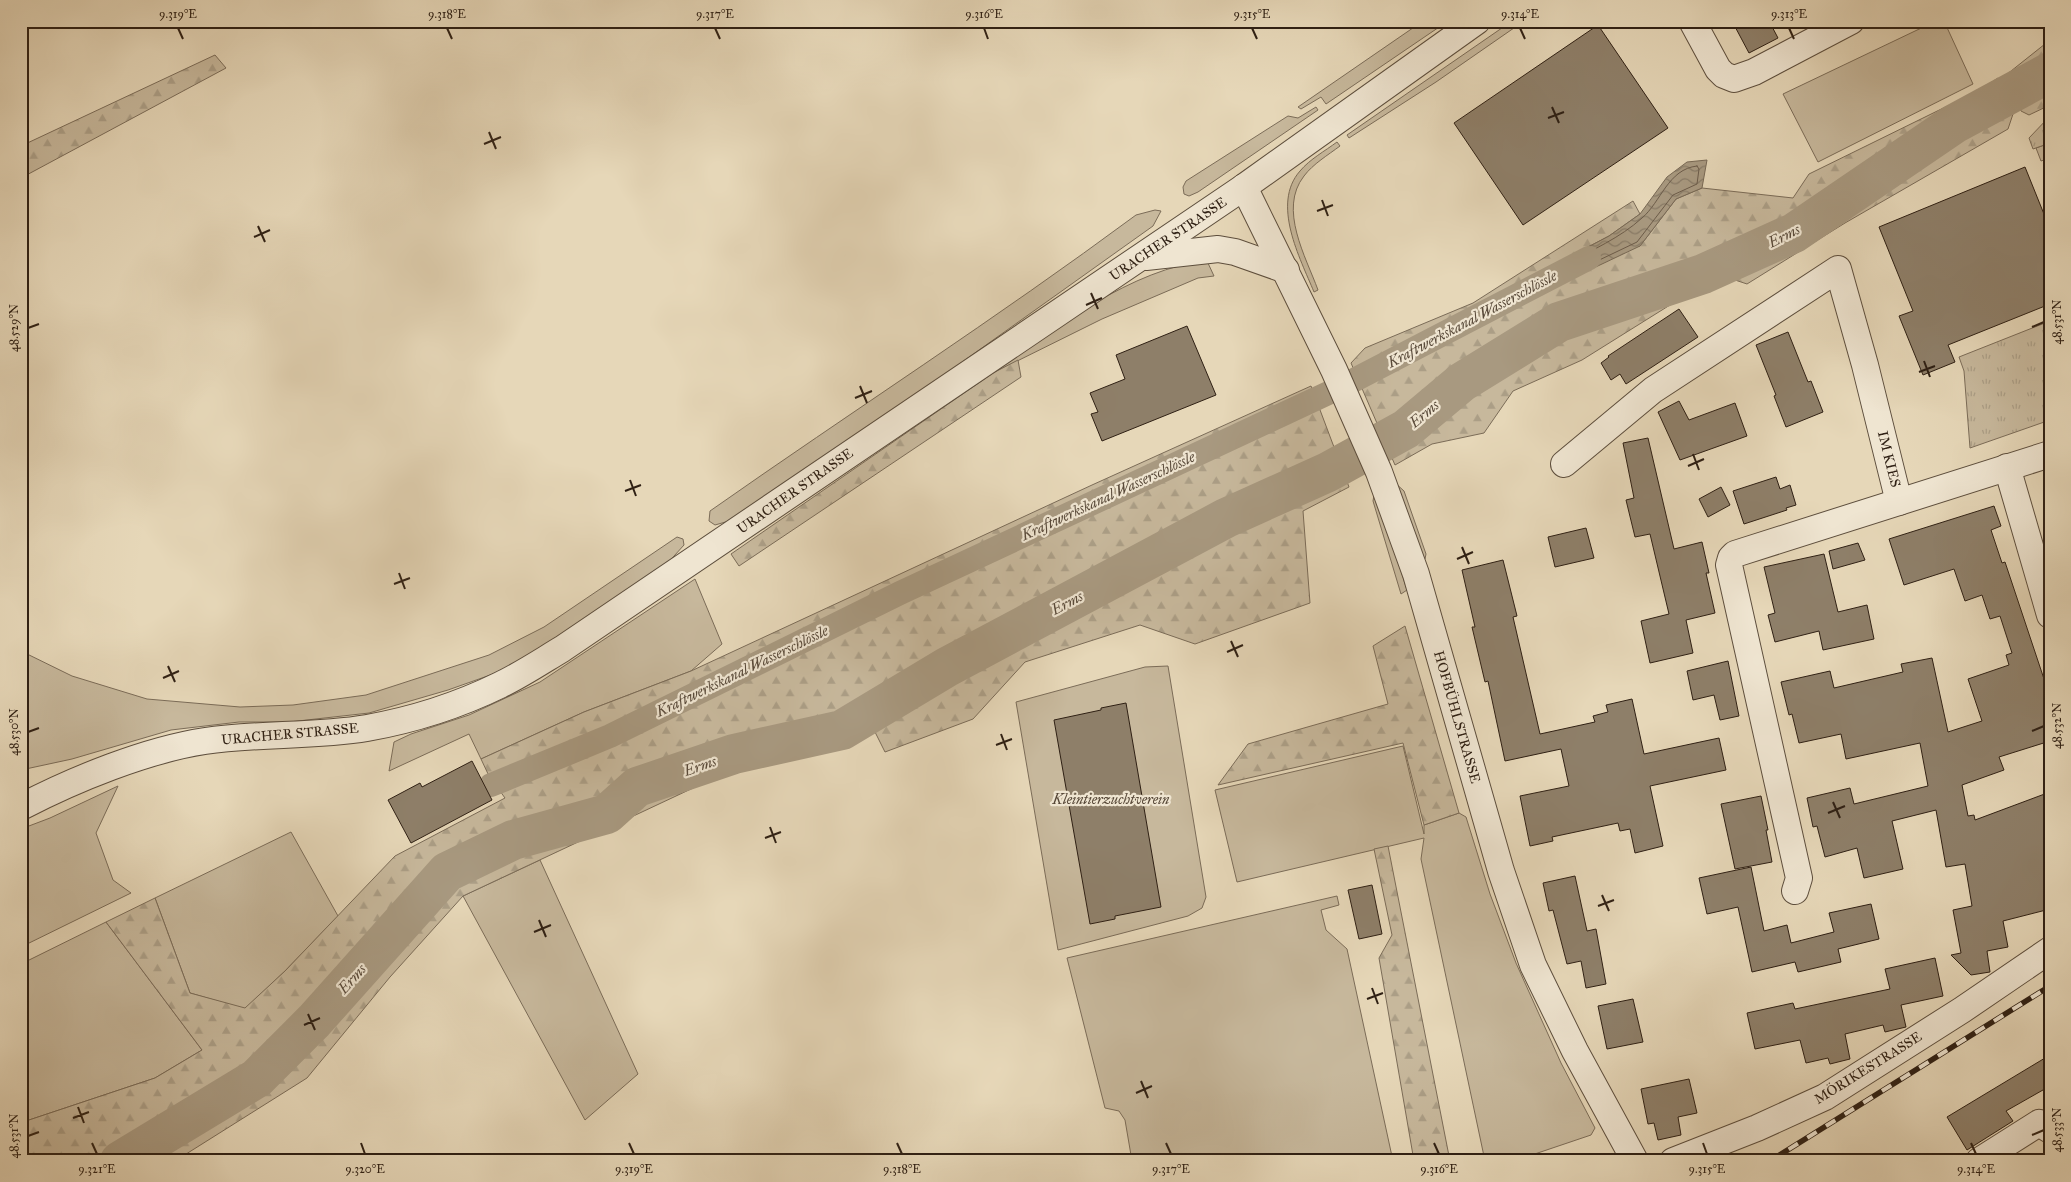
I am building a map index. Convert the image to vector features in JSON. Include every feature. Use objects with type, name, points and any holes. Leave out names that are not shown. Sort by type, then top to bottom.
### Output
[{"type":"street","name":"URACHER STRASSE","points":[[28,801],[126,762],[173,748],[237,738],[333,732],[369,727],[450,706],[501,685],[562,649],[1140,258],[1244,187],[1477,21]]},
{"type":"street","points":[[1692,21],[1718,69],[1724,75],[1734,79],[1754,72],[1851,21]]},
{"type":"street","name":"HOFBÜHLSTRASSE","points":[[1244,187],[1334,370],[1379,472],[1416,574],[1501,871],[1533,965],[1575,1052],[1635,1161]]},
{"type":"street","points":[[1140,258],[1218,249],[1235,252],[1286,270]]},
{"type":"street","name":"IM KIES","points":[[1564,464],[1653,390],[1838,269],[1856,330],[1899,502],[1735,554],[1731,558],[1729,565],[1796,862],[1799,878],[1795,891]]},
{"type":"street","points":[[1899,502],[2050,454]]},
{"type":"street","points":[[2007,467],[2050,615]]},
{"type":"street","name":"MÖRIKESTRASSE","points":[[1673,1161],[1757,1128],[1825,1097],[1962,1010],[2050,950]]},
{"type":"street","points":[[1980,1161],[2039,1123],[2050,1130]]},
{"type":"green space","points":[[1423,21],[1448,21],[1326,104],[1321,97],[1301,109],[1298,107]]},
{"type":"green space","points":[[1512,21],[1524,21],[1436,82],[1349,138],[1347,135]]},
{"type":"green space","points":[[1936,21],[1944,21],[1973,84],[1818,162],[1783,94]]},
{"type":"green space","points":[[2050,40],[2050,105],[2029,115],[2021,111],[2006,75]]},
{"type":"green space","points":[[215,55],[226,68],[21,178],[21,146]]},
{"type":"green space","points":[[1998,78],[2013,114],[2008,129],[1845,223],[1747,284],[1732,279],[1702,285],[1582,360],[1513,391],[1484,433],[1432,444],[1395,465],[1351,363],[1365,348],[1473,303],[1633,201],[1640,214],[1609,236],[1559,262],[1640,246],[1676,199],[1702,188],[1793,198],[1809,174],[1978,91]]},
{"type":"green space","points":[[1316,107],[1318,110],[1198,192],[1189,196],[1184,194],[1183,187],[1186,181],[1288,116],[1298,118]]},
{"type":"green space","points":[[2050,116],[2050,143],[2033,149],[2029,138]]},
{"type":"green space","points":[[1337,142],[1340,146],[1316,164],[1304,176],[1297,189],[1294,203],[1294,218],[1301,248],[1318,290],[1314,292],[1291,231],[1288,199],[1292,184],[1300,171]]},
{"type":"green space","points":[[2050,143],[2050,158],[2041,161],[2036,148]]},
{"type":"green space","points":[[1155,210],[1161,211],[1153,226],[937,380],[729,521],[715,525],[709,521],[710,511],[763,474],[1031,291],[1136,215]]},
{"type":"green space","points":[[1207,261],[1214,276],[1198,278],[1102,319],[993,373],[1040,338],[1094,303],[1151,275],[1179,266]]},
{"type":"green space","points":[[2050,321],[2050,420],[1970,448],[1964,371],[1959,357]]},
{"type":"green space","points":[[1018,360],[1021,377],[739,566],[731,554],[993,373]]},
{"type":"green space","points":[[1311,386],[1349,487],[1303,511],[1310,603],[1195,644],[1140,625],[1025,662],[973,719],[885,752],[871,724],[757,758],[463,896],[390,977],[307,1078],[175,1161],[25,1161],[21,1154],[21,1118],[29,1120],[155,1078],[202,1050],[106,922],[155,898],[190,993],[245,1008],[285,971],[395,856],[505,798],[489,776],[481,759],[584,712],[691,671],[1092,485]]},
{"type":"green space","points":[[1394,482],[1404,491],[1426,554],[1425,559],[1423,559]]},
{"type":"green space","points":[[1375,489],[1407,590],[1401,594],[1373,501]]},
{"type":"green space","points":[[677,537],[683,539],[684,545],[665,566],[553,644],[496,673],[448,690],[369,713],[289,722],[239,722],[171,730],[72,759],[21,770],[21,651],[72,676],[147,699],[240,707],[293,705],[366,695],[489,655],[544,627]]},
{"type":"green space","points":[[695,579],[722,644],[691,671],[584,712],[481,759],[469,734],[389,771],[394,742],[411,734],[469,715],[540,682]]},
{"type":"green space","points":[[1405,626],[1459,813],[1424,825],[1403,743],[1218,785],[1248,744],[1388,704],[1373,646]]},
{"type":"green space","name":"Kleintierzuchtverein","points":[[1168,666],[1206,897],[1202,908],[1188,916],[1058,950],[1016,702],[1145,667]]},
{"type":"green space","points":[[1403,746],[1424,834],[1424,825],[1459,813],[1466,817],[1490,894],[1516,963],[1561,1063],[1595,1128],[1591,1135],[1514,1161],[1485,1161],[1421,859],[1424,838],[1237,882],[1215,790]]},
{"type":"green space","points":[[118,786],[96,833],[113,880],[131,893],[21,947],[21,829],[50,818]]},
{"type":"green space","points":[[291,832],[338,916],[245,1009],[190,993],[155,898]]},
{"type":"green space","points":[[1388,846],[1450,1161],[1414,1161],[1379,958],[1392,935],[1374,849]]},
{"type":"green space","points":[[540,860],[638,1074],[585,1120],[463,896]]},
{"type":"green space","points":[[1337,896],[1339,905],[1321,910],[1326,930],[1347,949],[1393,1161],[1132,1161],[1125,1120],[1119,1111],[1105,1108],[1067,958]]},
{"type":"green space","points":[[106,922],[202,1050],[155,1078],[29,1120],[21,1118],[21,964]]},
{"type":"water","points":[[1707,160],[1702,188],[1676,199],[1640,246],[1564,282],[1558,263],[1609,236],[1640,214],[1667,177],[1687,162]]},
{"type":"building","points":[[1732,21],[1769,21],[1778,38],[1749,53]]},
{"type":"building","points":[[1598,25],[1668,128],[1523,225],[1454,123]]},
{"type":"building","points":[[2025,167],[2050,229],[2050,304],[1948,345],[1955,362],[1923,375],[1899,316],[1913,311],[1879,227]]},
{"type":"building","points":[[1679,309],[1698,337],[1626,384],[1620,374],[1611,380],[1601,363],[1608,356]]},
{"type":"building","points":[[1187,326],[1216,395],[1102,441],[1091,414],[1098,412],[1090,393],[1125,379],[1116,355]]},
{"type":"building","points":[[1788,332],[1808,382],[1811,381],[1823,412],[1786,427],[1774,396],[1776,395],[1756,345]]},
{"type":"building","points":[[1679,401],[1689,420],[1735,403],[1747,436],[1680,460],[1658,412]]},
{"type":"building","points":[[1648,438],[1674,549],[1702,542],[1709,573],[1706,573],[1715,613],[1686,620],[1693,653],[1650,663],[1641,621],[1669,614],[1650,534],[1635,537],[1626,500],[1634,498],[1623,443]]},
{"type":"building","points":[[1776,477],[1780,489],[1790,485],[1796,505],[1786,508],[1787,510],[1744,524],[1733,491]]},
{"type":"building","points":[[1721,487],[1730,505],[1708,517],[1699,499]]},
{"type":"building","points":[[1994,506],[2001,526],[1991,530],[2002,563],[2005,562],[2050,697],[2050,741],[1999,757],[2004,770],[1962,785],[1968,816],[1974,815],[1975,820],[2050,792],[2050,909],[2003,921],[2008,947],[1987,951],[1990,972],[1971,975],[1951,955],[1961,953],[1953,910],[1972,906],[1965,864],[1946,867],[1936,810],[1892,821],[1903,869],[1864,878],[1857,848],[1825,857],[1817,826],[1813,827],[1807,798],[1850,788],[1854,804],[1928,786],[1920,743],[1846,759],[1841,734],[1799,743],[1792,714],[1789,715],[1781,682],[1830,671],[1834,688],[1903,672],[1901,664],[1932,658],[1948,732],[1982,721],[1968,679],[2009,665],[2006,655],[2012,653],[2000,616],[1990,619],[1982,595],[1965,601],[1954,569],[1904,585],[1889,539]]},
{"type":"building","points":[[1586,528],[1594,558],[1555,567],[1548,537]]},
{"type":"building","points":[[1858,543],[1865,560],[1833,569],[1829,551]]},
{"type":"building","points":[[1824,554],[1838,612],[1867,605],[1874,639],[1823,650],[1819,631],[1775,642],[1768,615],[1775,613],[1764,567]]},
{"type":"building","points":[[1503,560],[1517,616],[1513,617],[1540,734],[1595,722],[1593,716],[1608,712],[1606,705],[1632,699],[1644,754],[1719,738],[1726,770],[1650,786],[1663,846],[1635,853],[1630,829],[1620,831],[1618,823],[1552,837],[1553,841],[1530,846],[1520,796],[1569,786],[1561,749],[1505,761],[1488,681],[1485,682],[1472,627],[1475,627],[1462,570]]},
{"type":"building","points":[[1728,661],[1739,716],[1720,720],[1714,695],[1693,700],[1687,671]]},
{"type":"building","points":[[1126,703],[1161,907],[1115,916],[1115,919],[1090,924],[1054,720]]},
{"type":"building","points":[[472,761],[492,800],[411,843],[388,800],[420,783],[422,787]]},
{"type":"building","points":[[1761,796],[1772,862],[1735,869],[1721,804]]},
{"type":"building","points":[[1751,867],[1764,931],[1787,925],[1791,943],[1834,932],[1829,913],[1871,904],[1879,939],[1838,949],[1841,962],[1798,972],[1795,962],[1752,972],[1738,907],[1707,914],[1699,878]]},
{"type":"building","points":[[1575,876],[1587,931],[1596,929],[1606,984],[1586,988],[1581,961],[1567,964],[1553,910],[1549,911],[1543,883]]},
{"type":"building","points":[[1372,885],[1382,934],[1359,939],[1348,890]]},
{"type":"building","points":[[1935,958],[1943,996],[1901,1005],[1906,1027],[1885,1032],[1883,1025],[1845,1034],[1850,1059],[1830,1064],[1828,1058],[1806,1063],[1800,1040],[1755,1049],[1747,1013],[1793,1003],[1795,1009],[1890,989],[1885,969]]},
{"type":"building","points":[[1633,999],[1643,1042],[1607,1049],[1598,1006]]},
{"type":"building","points":[[2050,1055],[2050,1086],[2006,1111],[2013,1121],[1967,1150],[1947,1117]]},
{"type":"building","points":[[1689,1079],[1697,1113],[1678,1117],[1681,1135],[1658,1140],[1654,1123],[1648,1124],[1641,1089]]},
{"type":"waterway","name":"Erms","points":[[120,1161],[257,1078],[314,1021],[447,872],[513,840],[607,814],[637,787],[734,754],[842,730],[947,667],[1226,518],[1328,472],[1406,429],[1462,382],[1559,322],[1703,274],[1794,233],[1954,124],[2050,72]]},
{"type":"waterway","name":"Kraftwerkskanal Wasserschlössle","points":[[491,785],[610,736],[900,593],[1337,389],[1589,258]]},
{"type":"railway","points":[[1770,1161],[2050,986]]}]
